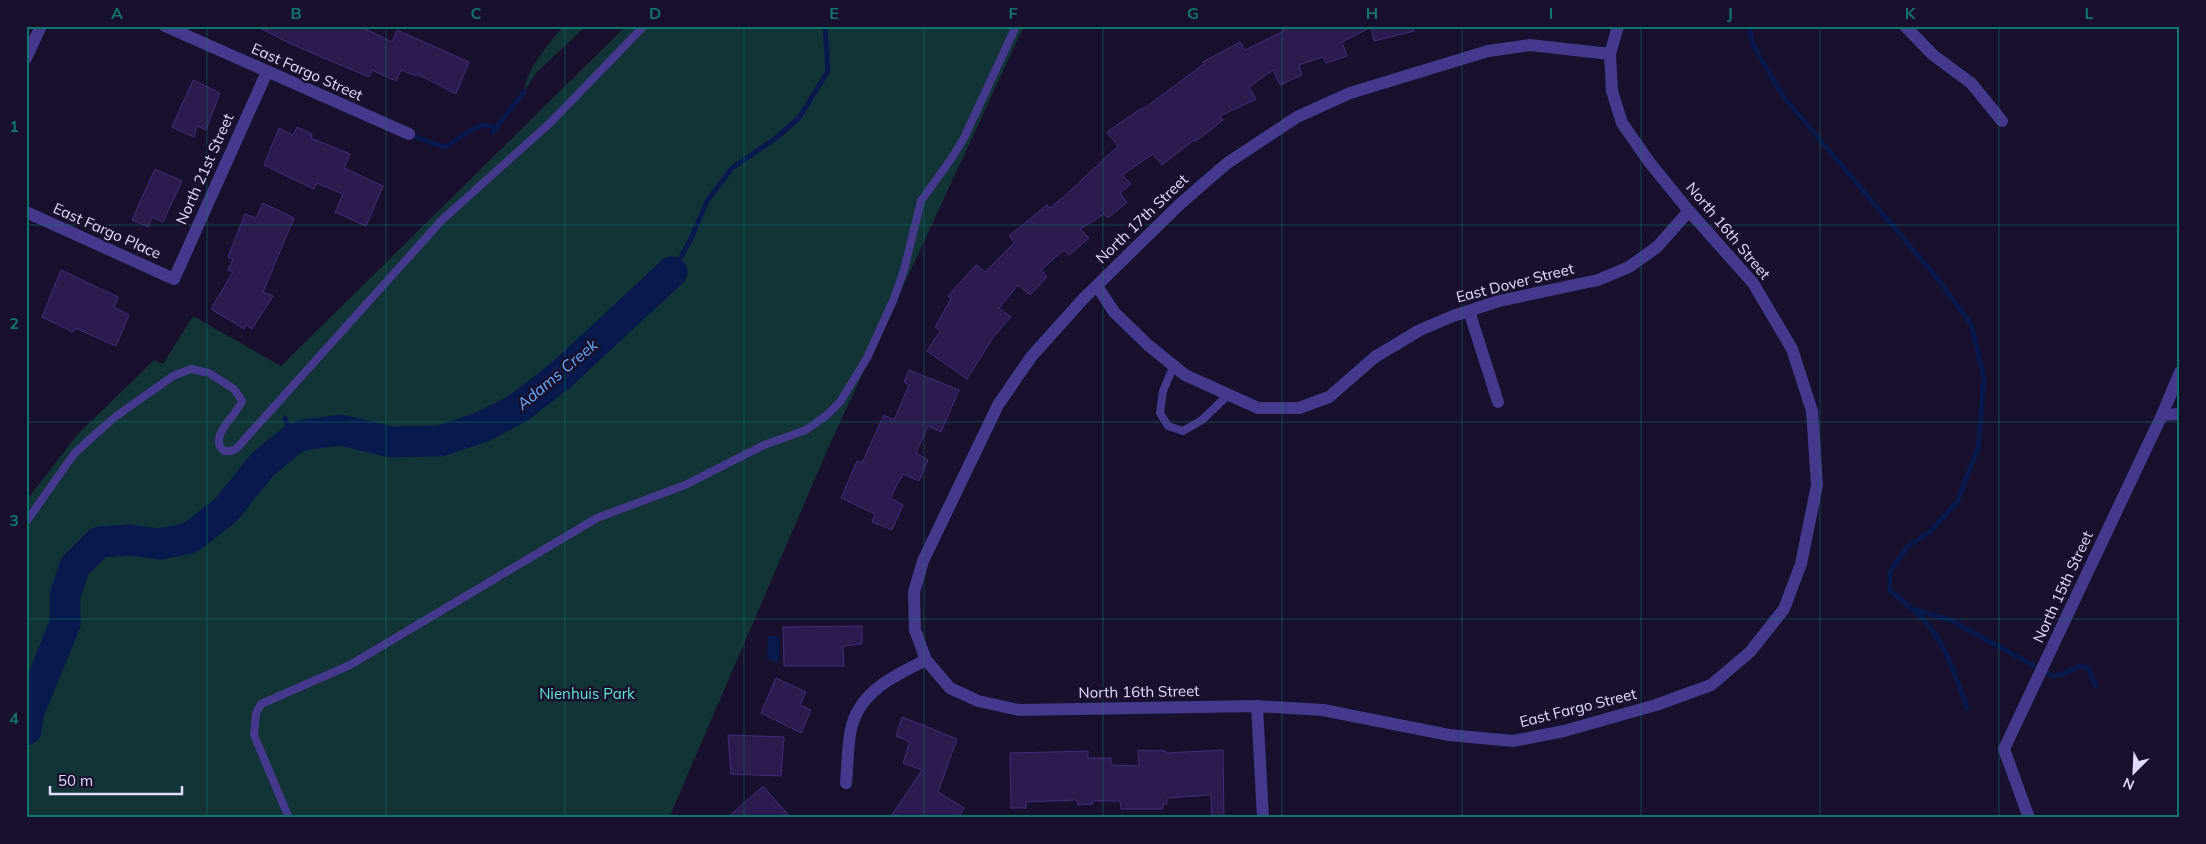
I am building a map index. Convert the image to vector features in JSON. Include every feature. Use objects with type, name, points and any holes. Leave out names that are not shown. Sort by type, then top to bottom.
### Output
[{"type":"street","points":[[26,58],[40,26]]},
{"type":"street","name":"East Fargo Street","points":[[165,26],[409,134]]},
{"type":"street","name":"North 16th Street","points":[[1618,26],[1610,54],[1612,91],[1622,124],[1650,163],[1689,211],[1753,283],[1792,349],[1812,411],[1816,485],[1801,564],[1784,609]]},
{"type":"street","points":[[1905,26],[1933,55],[1971,83],[2002,121]]},
{"type":"street","name":"North 17th Street","points":[[926,660],[915,630],[914,592],[923,561],[998,405],[1031,358],[1097,286],[1179,205],[1226,164],[1297,116],[1350,93],[1488,51],[1530,45],[1610,54]]},
{"type":"street","name":"North 21st Street","points":[[174,279],[267,72]]},
{"type":"street","name":"East Dover Street","points":[[1097,286],[1114,312],[1148,345],[1185,375],[1258,408],[1299,408],[1329,396],[1375,357],[1420,330],[1469,310],[1499,301],[1598,280],[1629,267],[1657,247],[1689,211]]},
{"type":"street","name":"East Fargo Place","points":[[26,212],[174,279]]},
{"type":"street","points":[[1469,310],[1498,402]]},
{"type":"street","name":"North 15th Street","points":[[2029,818],[2004,749],[2162,416],[2180,372]]},
{"type":"street","points":[[2162,416],[2180,414]]},
{"type":"street","name":"East Fargo Street","points":[[1257,706],[1323,710],[1449,734],[1513,741],[1564,731],[1656,706],[1711,685],[1750,652],[1784,609]]},
{"type":"street","points":[[846,783],[852,726],[858,708],[872,692],[891,678],[926,660]]},
{"type":"street","name":"North 16th Street","points":[[926,660],[950,688],[978,701],[1018,710],[1257,706]]},
{"type":"street","points":[[1257,706],[1263,818]]},
{"type":"lane","points":[[26,522],[74,454],[90,438],[173,376],[191,369],[209,373],[226,383],[240,396],[242,401],[240,407],[223,429],[218,443],[224,451],[231,452],[236,449],[442,220],[556,117],[644,26]]},
{"type":"lane","points":[[289,818],[254,735],[256,713],[261,704],[350,665],[597,518],[669,492],[764,445],[806,430],[827,415],[840,402],[867,358],[893,300],[904,270],[921,202],[964,138],[1016,26]]},
{"type":"lane","points":[[1174,366],[1164,390],[1160,413],[1168,426],[1183,431],[1202,420],[1228,395]]},
{"type":"green space","points":[[563,26],[586,26],[536,73],[524,92],[525,84],[533,67]]},
{"type":"green space","name":"Nienhuis Park","points":[[626,26],[1024,26],[830,444],[669,818],[26,818],[26,501],[77,435],[154,360],[163,364],[193,316],[281,366]]},
{"type":"water","points":[[768,636],[780,637],[779,661],[776,663],[767,659]]},
{"type":"building","points":[[256,26],[360,26],[392,42],[397,30],[469,62],[456,94],[417,74],[416,76],[401,70],[396,81],[372,70],[369,77],[291,44]]},
{"type":"building","points":[[1282,26],[1413,26],[1414,31],[1374,41],[1371,27],[1342,42],[1347,56],[1326,63],[1323,57],[1299,65],[1302,75],[1280,85],[1273,70],[1249,87],[1256,99],[1220,116],[1223,120],[1162,165],[1153,154],[1122,175],[1131,184],[1120,193],[1127,202],[1108,218],[1104,214],[1080,229],[1089,238],[1069,255],[1064,250],[1041,270],[1047,277],[1030,295],[1018,285],[999,308],[1011,317],[994,336],[967,379],[927,351],[940,331],[935,327],[951,299],[948,296],[976,265],[985,272],[1015,242],[1009,236],[1047,205],[1050,208],[1118,146],[1107,132],[1143,109],[1204,64],[1203,62],[1240,42],[1245,50],[1284,31]]},
{"type":"building","points":[[193,80],[220,93],[206,130],[197,126],[194,137],[172,127]]},
{"type":"building","points":[[297,127],[312,134],[311,138],[350,154],[344,168],[383,186],[366,226],[335,212],[343,194],[317,183],[314,189],[264,165],[279,128],[293,135]]},
{"type":"building","points":[[155,169],[182,181],[163,222],[152,217],[148,227],[132,220]]},
{"type":"building","points":[[263,203],[294,218],[263,292],[273,296],[252,329],[246,325],[244,329],[211,309],[233,272],[228,270],[233,259],[228,257],[245,214],[256,218]]},
{"type":"building","points":[[61,270],[118,297],[114,307],[129,315],[116,346],[75,328],[73,332],[42,317]]},
{"type":"building","points":[[909,370],[959,390],[941,432],[928,426],[916,453],[928,460],[919,481],[903,474],[890,498],[903,505],[892,530],[872,522],[875,514],[841,498],[857,461],[862,463],[884,415],[894,420],[909,385],[904,382]]},
{"type":"building","points":[[862,626],[862,644],[843,646],[844,666],[784,666],[783,627]]},
{"type":"building","points":[[776,678],[806,692],[800,705],[811,710],[801,733],[761,713]]},
{"type":"building","points":[[902,717],[957,739],[938,792],[964,808],[958,818],[890,818],[922,770],[903,763],[910,742],[896,736]]},
{"type":"building","points":[[728,735],[784,737],[781,776],[731,774]]},
{"type":"building","points":[[1138,750],[1166,751],[1166,753],[1223,750],[1224,818],[1212,818],[1211,795],[1167,798],[1167,804],[1163,804],[1163,809],[1121,809],[1120,801],[1092,801],[1093,804],[1078,805],[1077,800],[1026,802],[1026,808],[1011,808],[1010,753],[1088,751],[1088,758],[1111,758],[1111,765],[1139,766]]},
{"type":"building","points":[[763,786],[791,818],[727,818]]},
{"type":"waterway","name":"Adams Creek","points":[[672,272],[691,239],[707,201],[732,168],[776,138],[799,118],[828,71],[825,26]]},
{"type":"waterway","points":[[1749,26],[1753,45],[1783,96],[1937,278],[1971,324],[1984,378],[1978,448],[1957,502],[1931,531],[1907,547],[1890,572],[1890,590],[1912,609],[1950,620],[2053,676],[2063,674],[2080,666],[2088,668],[2096,686]]},
{"type":"waterway","points":[[493,132],[524,92]]},
{"type":"waterway","points":[[410,135],[444,147],[469,131],[483,125],[490,125],[496,128]]},
{"type":"waterway","name":"Adams Creek","points":[[26,730],[29,712],[65,624],[65,595],[75,566],[99,542],[129,540],[160,544],[190,538],[226,510],[262,465],[292,440],[303,435],[341,430],[391,442],[440,441],[482,427],[517,409],[560,376],[672,272]]},
{"type":"waterway","points":[[285,418],[292,440]]},
{"type":"waterway","points":[[1915,611],[1941,643],[1967,708]]}]
